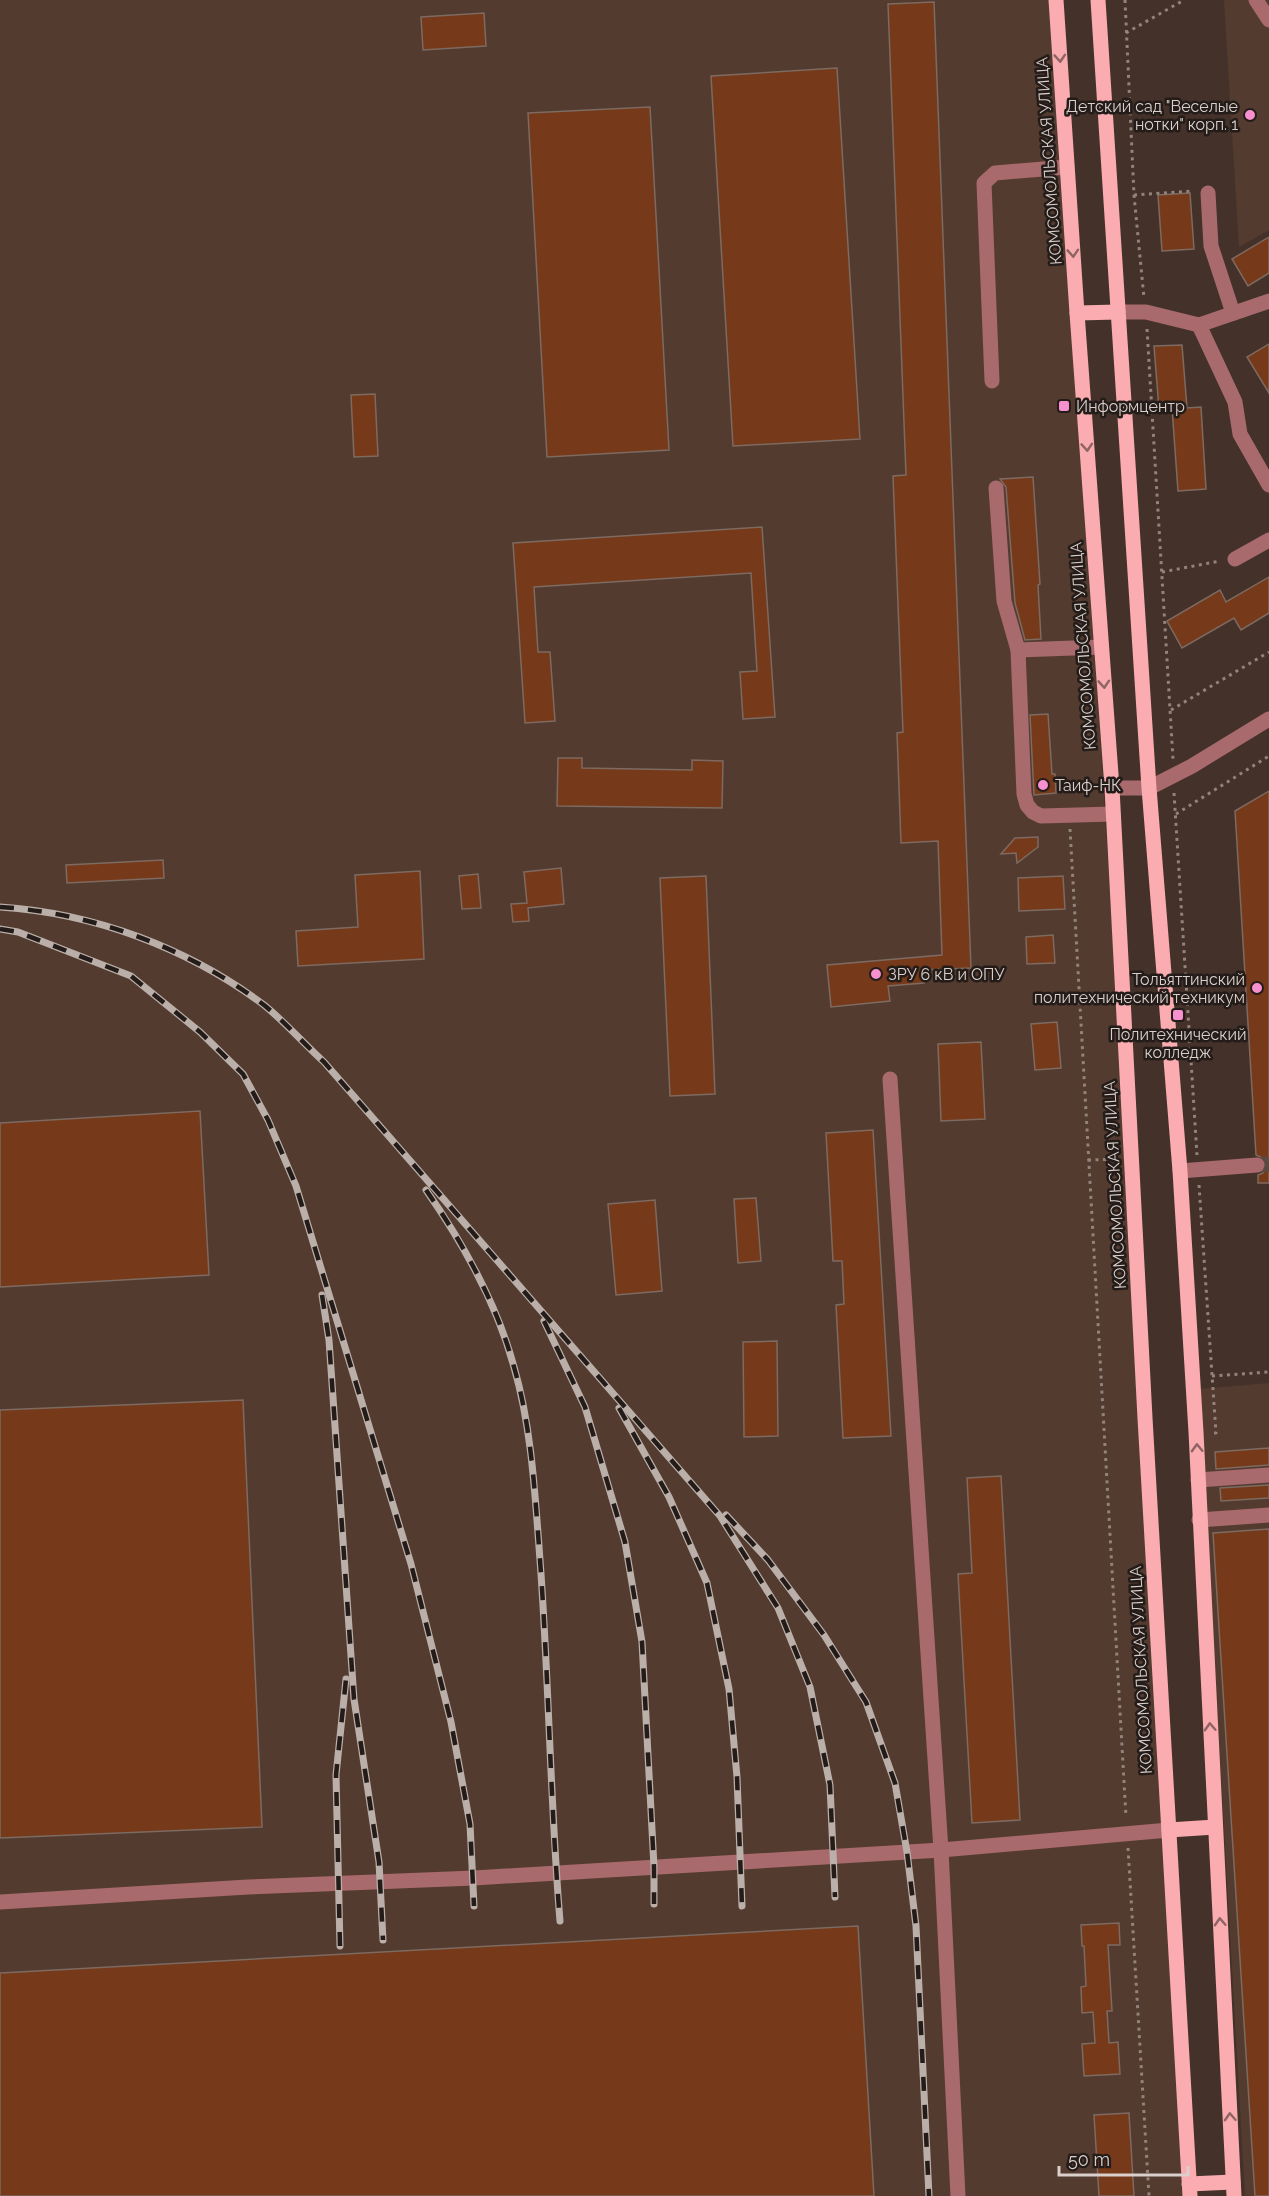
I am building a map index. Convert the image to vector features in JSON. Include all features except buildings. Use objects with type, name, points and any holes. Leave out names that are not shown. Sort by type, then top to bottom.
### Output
[{"type":"main road","name":"КОМСОМОЛЬСКАЯ УЛИЦА","points":[[1056,0],[1112,788],[1189,2190],[1234,2189],[1196,1432],[1180,1171],[1149,788],[1098,0]]},
{"type":"main road","points":[[1077,312],[1118,312]]},
{"type":"main road","points":[[1169,1830],[1215,1827]]},
{"type":"street","points":[[1256,0],[1269,20]]},
{"type":"street","points":[[992,381],[984,183],[995,173],[1067,167]]},
{"type":"street","points":[[1208,193],[1211,246],[1233,313]]},
{"type":"street","points":[[1118,312],[1146,312],[1199,325],[1269,301]]},
{"type":"street","points":[[1199,325],[1235,402],[1239,434],[1269,485]]},
{"type":"street","points":[[996,488],[1004,601],[1018,650],[1023,783],[1027,805],[1041,816],[1113,814]]},
{"type":"street","points":[[1235,559],[1269,540]]},
{"type":"street","points":[[1018,650],[1101,647]]},
{"type":"street","points":[[1112,788],[1149,788],[1269,719]]},
{"type":"street","points":[[890,1079],[941,1850],[958,2196]]},
{"type":"street","points":[[1180,1171],[1257,1165]]},
{"type":"street","points":[[1198,1480],[1269,1475]]},
{"type":"street","points":[[1199,1520],[1269,1515]]},
{"type":"street","points":[[0,1902],[248,1887],[474,1878],[941,1850],[1169,1830]]},
{"type":"path","points":[[1125,0],[1134,195],[1146,312],[1173,775],[1216,1433],[1196,1432]]},
{"type":"path","points":[[1126,33],[1184,0]]},
{"type":"path","points":[[1134,195],[1205,190],[1208,193]]},
{"type":"path","points":[[1162,572],[1235,559]]},
{"type":"path","points":[[1171,710],[1269,652]]},
{"type":"path","points":[[1176,814],[1269,756]]},
{"type":"path","points":[[1069,816],[1149,2196]]},
{"type":"path","points":[[1088,1160],[1122,1159]]},
{"type":"path","points":[[1212,1376],[1269,1372]]},
{"type":"shaded area","points":[[0,0],[1055,0],[1190,2196],[0,2196]]},
{"type":"shaded area","name":"Детский сад \"Веселые нотки\" корп. 1","points":[[1224,0],[1269,0],[1269,230],[1239,247]]},
{"type":"shaded area","points":[[1269,1383],[1269,2196],[1245,2196],[1199,1389]]},
{"type":"tunnel","points":[[1257,1165],[1269,1164]]},
{"type":"railway","points":[[0,907],[70,917],[139,937],[204,966],[264,1005],[324,1062],[720,1516],[778,1608],[810,1687],[830,1785],[835,1897]]},
{"type":"railway","points":[[0,929],[18,932],[131,976],[200,1032],[243,1074],[268,1120],[296,1186],[411,1564],[451,1722],[470,1824],[474,1906]]},
{"type":"railway","points":[[426,1190],[466,1253],[488,1297],[507,1343],[525,1414],[532,1463],[540,1560],[560,1921]]},
{"type":"railway","points":[[322,1295],[329,1340],[354,1699],[379,1862],[383,1940]]},
{"type":"railway","points":[[544,1321],[585,1407],[625,1542],[642,1642],[654,1904]]},
{"type":"railway","points":[[619,1408],[669,1497],[707,1583],[729,1689],[737,1777],[742,1906]]},
{"type":"railway","points":[[726,1515],[768,1560],[824,1635],[866,1702],[895,1783],[907,1852],[916,1926],[929,2196]]},
{"type":"railway","points":[[340,1946],[336,1775],[346,1679]]},
{"type":"place","name":"Детский сад \"Веселые нотки\" корп. 1","points":[[1250,115]]},
{"type":"place","name":"Информцентр","points":[[1064,406]]},
{"type":"place","name":"Таиф-НК","points":[[1043,785]]},
{"type":"place","name":"ЗРУ 6 кВ и ОПУ","points":[[876,974]]},
{"type":"place","name":"Тольяттинский политехнический техникум","points":[[1257,988]]},
{"type":"place","name":"Политехнический колледж","points":[[1178,1015]]}]
